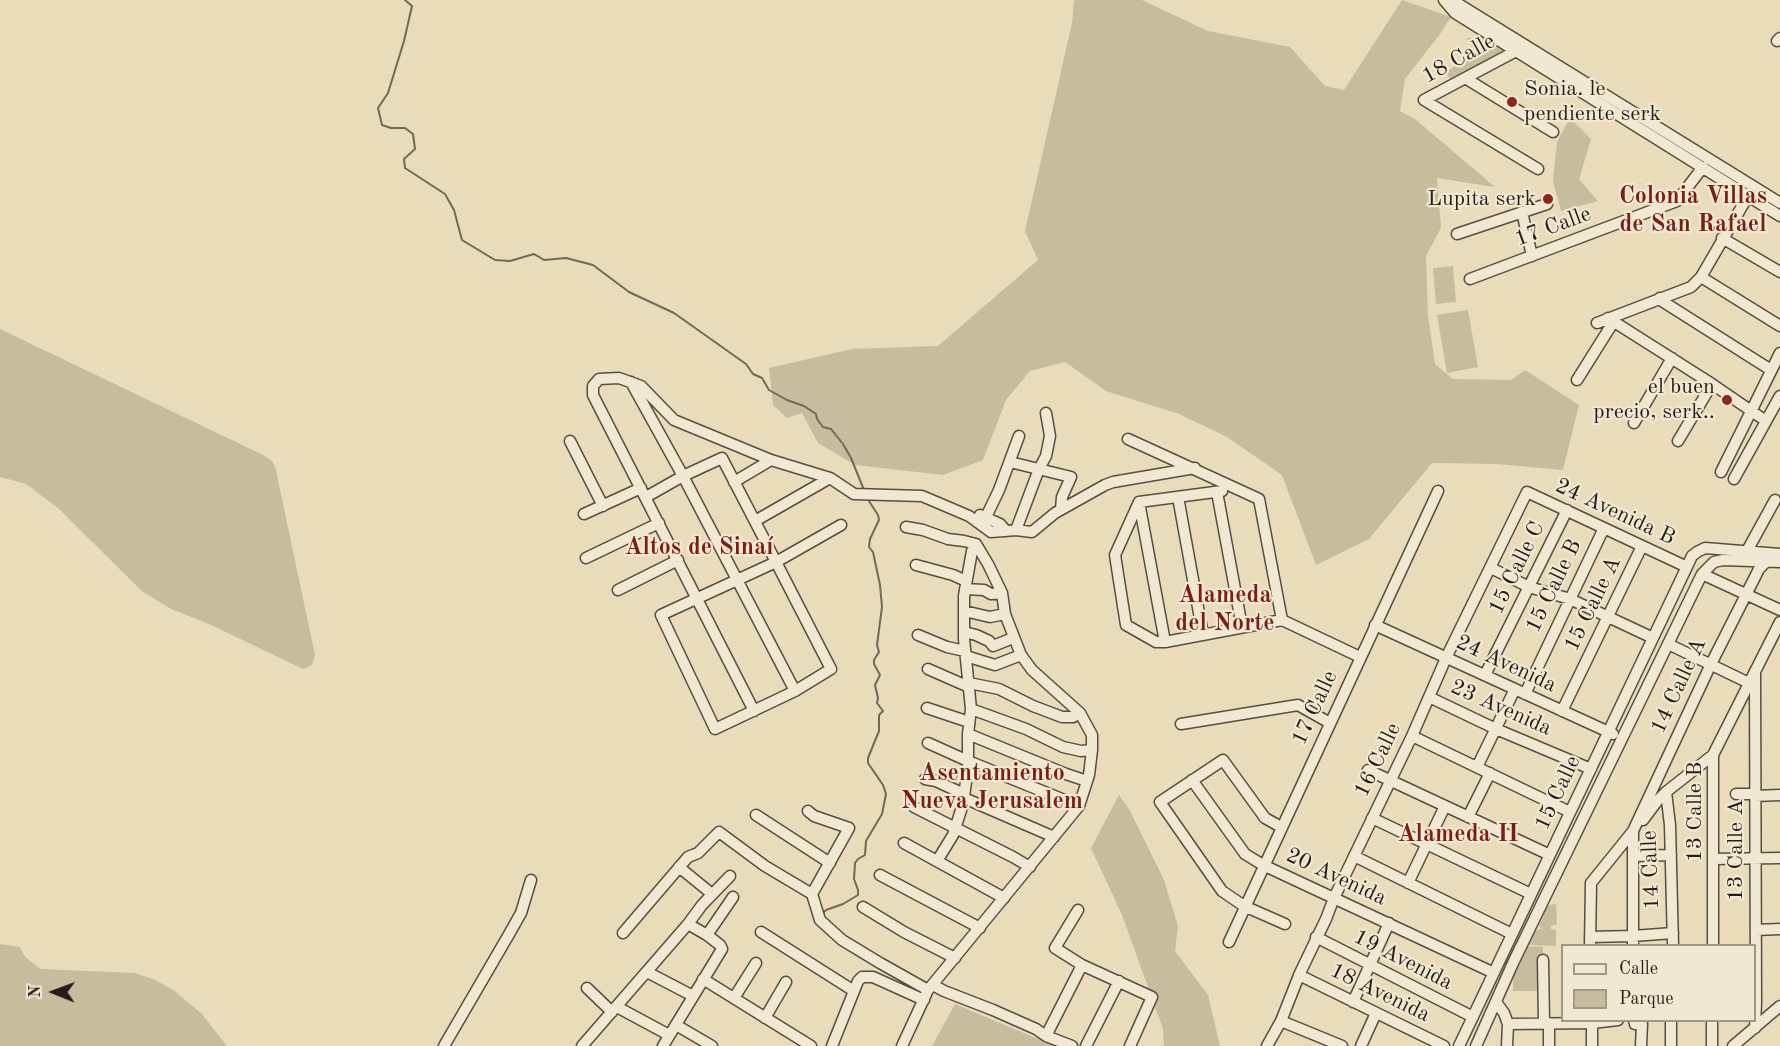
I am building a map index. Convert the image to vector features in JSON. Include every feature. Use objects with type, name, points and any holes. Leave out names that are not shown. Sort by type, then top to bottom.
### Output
[{"type":"street","points":[[1444,0],[1455,13],[1780,216]]},
{"type":"street","points":[[1452,0],[1780,203]]},
{"type":"street","name":"18 Calle","points":[[1516,51],[1424,100],[1538,169]]},
{"type":"street","points":[[1465,78],[1553,132]]},
{"type":"street","name":"17 Calle","points":[[1470,279],[1677,201],[1703,167]]},
{"type":"street","points":[[1597,323],[1611,320],[1691,287],[1701,277],[1748,196]]},
{"type":"street","points":[[1457,234],[1547,204]]},
{"type":"street","points":[[1522,212],[1532,256]]},
{"type":"street","points":[[1722,238],[1780,272]]},
{"type":"street","points":[[1701,277],[1780,326]]},
{"type":"street","points":[[1660,298],[1662,302],[1771,370]]},
{"type":"street","points":[[1611,320],[1712,384],[1766,422]]},
{"type":"street","points":[[1577,380],[1611,320]]},
{"type":"street","points":[[1721,472],[1780,353]]},
{"type":"street","points":[[1634,423],[1672,358]]},
{"type":"street","points":[[754,711],[594,395],[593,386],[599,379],[619,378],[641,386],[674,420],[771,460],[830,478],[854,495],[922,496],[969,516],[991,532],[1032,532],[1061,509],[1113,482],[1195,468]]},
{"type":"street","points":[[631,382],[683,476],[795,691]]},
{"type":"street","points":[[1678,441],[1712,384]]},
{"type":"street","points":[[1734,479],[1780,396]]},
{"type":"street","points":[[1005,531],[1046,456],[1050,436],[1046,412]]},
{"type":"street","points":[[986,517],[993,505],[1019,436]]},
{"type":"street","points":[[1128,439],[1259,499],[1282,620]]},
{"type":"street","points":[[570,441],[603,506]]},
{"type":"street","points":[[584,514],[643,493],[722,458],[755,521],[776,562],[831,669],[795,691],[715,729],[661,615],[776,562],[841,525]]},
{"type":"street","points":[[734,482],[771,460]]},
{"type":"street","points":[[1010,462],[1071,477],[1062,497],[1061,509]]},
{"type":"street","points":[[755,521],[830,478]]},
{"type":"street","points":[[1139,502],[1239,489]]},
{"type":"street","name":"17 Calle","points":[[1229,942],[1438,491]]},
{"type":"street","points":[[1217,492],[1242,627]]},
{"type":"street","name":"24 Avenida B","points":[[1527,492],[1687,567]]},
{"type":"street","name":"16 Calle","points":[[1268,1046],[1281,1021],[1316,937],[1412,736],[1446,658],[1527,492]]},
{"type":"street","points":[[1178,497],[1203,635]]},
{"type":"street","points":[[1775,500],[1747,551],[1780,554]]},
{"type":"street","points":[[1139,502],[1114,555],[1126,625],[1156,642],[1166,642],[1282,620],[1360,657]]},
{"type":"street","points":[[1139,502],[1166,642]]},
{"type":"street","points":[[953,511],[955,505],[1000,524],[1005,531]]},
{"type":"street","name":"15 Calle C","points":[[1485,675],[1567,510]]},
{"type":"street","points":[[586,558],[659,523]]},
{"type":"street","points":[[902,1046],[928,992],[1079,806],[1087,781],[1092,750],[1092,735],[1080,713],[1032,670],[1021,655],[1005,614],[1002,593],[976,544],[906,527]]},
{"type":"street","name":"15 Calle B","points":[[1520,692],[1570,599],[1604,528]]},
{"type":"street","points":[[937,861],[953,834],[964,796],[971,709],[964,611],[972,550],[976,544]]},
{"type":"street","name":"15 Calle A","points":[[1562,711],[1642,546]]},
{"type":"street","name":"15 Calle","points":[[1459,1046],[1692,556],[1705,548],[1747,551]]},
{"type":"street","points":[[618,590],[678,560]]},
{"type":"street","points":[[1780,562],[1723,560],[1714,562],[1705,570],[1746,594],[1780,610]]},
{"type":"street","name":"14 Calle A","points":[[1590,941],[1591,883],[1633,831],[1711,664],[1759,569],[1767,561]]},
{"type":"street","points":[[916,565],[991,594],[1002,593]]},
{"type":"street","points":[[1491,568],[1529,587],[1570,599],[1653,638]]},
{"type":"street","name":"15 Calle","points":[[1476,1046],[1513,963],[1705,570]]},
{"type":"street","points":[[964,611],[990,617],[1005,614]]},
{"type":"street","name":"13 Calle B","points":[[1713,944],[1713,755],[1780,621]]},
{"type":"street","name":"24 Avenida","points":[[1375,625],[1622,738]]},
{"type":"street","points":[[964,635],[968,633],[976,635],[989,641],[993,646],[1013,638]]},
{"type":"street","points":[[918,635],[969,657],[995,665],[1021,655]]},
{"type":"street","points":[[1668,644],[1749,683]]},
{"type":"street","points":[[928,669],[960,684],[999,689],[1062,717],[1073,717],[1080,713]]},
{"type":"street","name":"13 Calle A","points":[[1755,672],[1755,944]]},
{"type":"street","points":[[1477,767],[1496,729],[1520,692]]},
{"type":"street","name":"23 Avenida","points":[[1429,697],[1496,729],[1590,769]]},
{"type":"street","points":[[1181,724],[1298,705],[1330,723]]},
{"type":"street","points":[[927,708],[969,722]]},
{"type":"street","points":[[971,709],[1026,729],[1063,747],[1081,751],[1092,750]]},
{"type":"street","points":[[968,734],[1087,781]]},
{"type":"street","points":[[1412,736],[1570,812]]},
{"type":"street","points":[[928,743],[1079,806]]},
{"type":"street","points":[[1633,831],[1666,792],[1713,755]]},
{"type":"street","points":[[1281,827],[1265,818],[1222,760],[1160,802],[1222,891],[1244,906],[1285,924]]},
{"type":"street","points":[[1368,770],[1550,855]]},
{"type":"street","points":[[1468,817],[1490,773]]},
{"type":"street","points":[[925,779],[936,781],[1054,837]]},
{"type":"street","name":"20 Avenida","points":[[1192,780],[1245,854],[1263,865],[1494,972]]},
{"type":"street","name":"14 Calle","points":[[1666,792],[1670,825],[1673,944]]},
{"type":"street","points":[[1736,794],[1780,795]]},
{"type":"street","points":[[1408,883],[1445,806]]},
{"type":"street","points":[[914,807],[1013,856],[1030,867]]},
{"type":"street","points":[[808,811],[814,816],[849,828],[812,894]]},
{"type":"street","points":[[756,815],[830,863]]},
{"type":"street","points":[[1372,818],[1531,894]]},
{"type":"street","name":"14 Calle A","points":[[1633,831],[1633,941]]},
{"type":"street","points":[[624,933],[687,857],[698,853],[719,832],[765,866],[812,894],[819,920],[842,940],[928,992]]},
{"type":"street","points":[[904,843],[1004,898]]},
{"type":"street","points":[[1633,856],[1671,855]]},
{"type":"street","points":[[1354,856],[1512,934]]},
{"type":"street","points":[[1714,859],[1780,858]]},
{"type":"street","points":[[679,867],[712,894]]},
{"type":"street","points":[[880,875],[980,928]]},
{"type":"street","points":[[589,1044],[615,1009],[712,894],[730,876]]},
{"type":"street","points":[[444,1046],[508,936],[520,913],[531,880]]},
{"type":"street","points":[[707,935],[733,897]]},
{"type":"street","points":[[863,907],[904,932],[955,958]]},
{"type":"street","points":[[1078,910],[1055,948],[1082,964],[1152,997],[1132,1045]]},
{"type":"street","points":[[1353,1002],[1389,923]]},
{"type":"street","points":[[663,1046],[722,949],[707,935],[688,924]]},
{"type":"street","points":[[1756,930],[1780,929]]},
{"type":"street","points":[[761,932],[854,990]]},
{"type":"street","points":[[1590,941],[1633,941],[1673,933]]},
{"type":"street","name":"19 Avenida","points":[[1316,937],[1473,1017]]},
{"type":"street","points":[[1544,960],[1549,1046]]},
{"type":"street","points":[[734,998],[756,963]]},
{"type":"street","points":[[1046,1036],[1082,964]]},
{"type":"street","points":[[647,972],[693,996]]},
{"type":"street","name":"18 Avenida","points":[[1299,975],[1444,1046]]},
{"type":"street","points":[[832,1046],[858,981],[867,976],[928,992],[944,991],[993,1010],[1072,1046]]},
{"type":"street","points":[[703,979],[811,1046]]},
{"type":"street","points":[[1086,1046],[1119,981]]},
{"type":"street","points":[[765,1018],[786,982]]},
{"type":"street","points":[[587,988],[615,1009],[669,1035]]},
{"type":"street","points":[[1496,1002],[1508,1024],[1507,1046]]},
{"type":"street","points":[[1733,1046],[1780,1006]]},
{"type":"street","points":[[1361,1046],[1376,1013]]},
{"type":"street","points":[[1281,1021],[1342,1046]]},
{"type":"street","points":[[1508,1024],[1592,1022],[1592,1046]]},
{"type":"street","points":[[1634,1022],[1635,1024],[1642,1024],[1641,1046]]},
{"type":"street","points":[[1671,1022],[1671,1046]]},
{"type":"street","points":[[1712,1022],[1712,1046]]},
{"type":"street","name":"13 Calle A","points":[[1755,1022],[1755,1028]]},
{"type":"street","points":[[676,1025],[712,1046]]},
{"type":"green space","points":[[1074,0],[1142,0],[1208,31],[1290,47],[1325,86],[1344,90],[1402,0],[1451,17],[1405,79],[1400,111],[1415,119],[1495,187],[1437,178],[1441,228],[1426,256],[1428,316],[1435,364],[1453,379],[1511,380],[1525,370],[1579,405],[1563,470],[1497,464],[1432,463],[1369,539],[1316,565],[1282,475],[1227,437],[1179,414],[1106,391],[1065,362],[1030,371],[1006,400],[983,460],[943,475],[855,465],[818,443],[802,413],[787,418],[773,405],[769,368],[852,349],[938,346],[1038,260],[1025,231],[1072,23]]},
{"type":"green space","points":[[1488,37],[1504,52],[1453,81],[1445,73],[1475,52],[1467,38]]},
{"type":"green space","points":[[1570,118],[1591,139],[1579,179],[1598,201],[1561,211],[1553,181],[1557,142]]},
{"type":"green space","points":[[1453,266],[1456,302],[1436,304],[1433,268]]},
{"type":"green space","points":[[1468,310],[1478,367],[1447,373],[1437,315]]},
{"type":"green space","points":[[0,329],[271,460],[275,466],[315,655],[312,665],[303,669],[209,624],[169,608],[142,591],[59,509],[26,484],[0,477]]},
{"type":"green space","points":[[1119,795],[1129,809],[1164,880],[1178,926],[1175,951],[1208,995],[1220,1046],[1164,1046],[1163,1029],[1122,915],[1091,848]]},
{"type":"green space","points":[[1556,904],[1557,924],[1551,926],[1551,929],[1556,930],[1556,946],[1529,945],[1529,936],[1541,929],[1539,925],[1544,916],[1540,919],[1543,906]]},
{"type":"green space","points":[[0,944],[20,947],[25,957],[40,969],[135,973],[155,980],[173,990],[201,1013],[227,1046],[0,1046]]},
{"type":"green space","points":[[1522,946],[1543,947],[1542,991],[1513,991],[1513,963]]},
{"type":"green space","points":[[955,1004],[1055,1046],[932,1046]]},
{"type":"waterway","points":[[405,0],[412,6],[388,93],[378,108],[382,125],[391,128],[405,128],[413,134],[415,149],[404,159],[405,168],[445,194],[454,210],[462,240],[495,260],[510,261],[534,254],[544,260],[566,258],[593,265],[629,292],[674,313],[746,364],[753,374],[762,378],[769,390],[816,414],[823,427],[831,429],[843,444],[864,490]]},
{"type":"waterway","points":[[822,914],[858,895],[854,879],[855,863],[865,855],[866,841],[882,814],[886,794],[883,785],[868,763],[879,731],[879,715],[883,711],[877,703],[875,685],[880,675],[874,664],[879,652],[877,645],[882,607],[873,552],[869,547],[870,539],[879,520],[867,498]]},
{"type":"place","name":"Sonia. le pendiente serk","points":[[1512,102]]},
{"type":"place","name":"Lupita serk","points":[[1548,199]]},
{"type":"place","name":"el buen precio, serk..","points":[[1727,400]]},
{"type":"district","name":"Colonia Villas de San Rafael","points":[[1693,211]]},
{"type":"district","name":"Altos de Sinaí","points":[[699,548]]},
{"type":"district","name":"Alameda del Norte","points":[[1225,610]]},
{"type":"district","name":"Asentamiento Nueva Jerusalem","points":[[992,788]]},
{"type":"district","name":"Alameda II","points":[[1458,835]]}]
